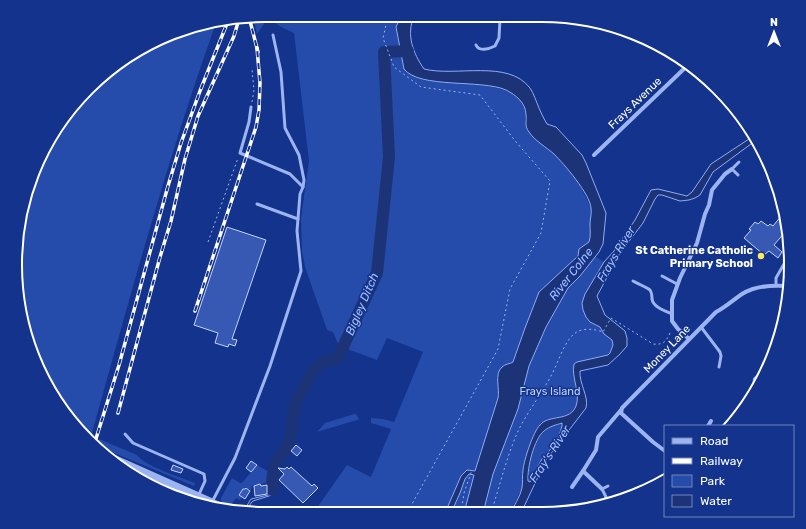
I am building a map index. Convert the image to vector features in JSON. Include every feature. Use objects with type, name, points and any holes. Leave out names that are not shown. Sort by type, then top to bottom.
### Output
[{"type":"street","name":"Frays Avenue","points":[[594,155],[684,69]]},
{"type":"street","points":[[689,339],[673,326],[672,300],[677,284],[697,243],[712,190],[725,174],[732,169]]},
{"type":"street","name":"Money Lane","points":[[572,487],[584,472],[596,450],[598,438],[621,409],[716,312],[727,306],[742,294],[751,290],[759,287],[783,286]]},
{"type":"street","points":[[621,409],[621,414],[664,450]]},
{"type":"street","points":[[133,468],[192,496]]},
{"type":"street","points":[[584,472],[602,489]]},
{"type":"lane","points":[[476,45],[477,48],[480,49],[495,46],[499,38],[501,22]]},
{"type":"lane","points":[[212,501],[235,458],[270,366],[301,271],[297,244],[300,194],[304,180],[299,155],[286,128],[281,72],[273,35]]},
{"type":"lane","points":[[251,107],[240,153],[290,174],[303,187]]},
{"type":"lane","points":[[738,175],[732,169],[739,162]]},
{"type":"lane","points":[[257,204],[298,219]]},
{"type":"lane","points":[[776,285],[776,278],[784,264]]},
{"type":"lane","points":[[662,276],[677,284]]},
{"type":"lane","points":[[633,280],[650,291],[654,304],[672,314]]},
{"type":"lane","points":[[701,327],[721,353],[719,367]]},
{"type":"lane","points":[[125,434],[133,443],[204,474],[205,481],[197,497]]},
{"type":"lane","points":[[606,497],[602,489],[608,486]]},
{"type":"path","points":[[387,22],[383,38],[394,67],[421,87],[480,95],[516,142],[550,181],[541,233],[510,289],[498,349],[410,507]]},
{"type":"path","points":[[251,107],[254,90],[252,70]]},
{"type":"path","points":[[208,242],[240,153]]},
{"type":"path","points":[[493,507],[512,445],[553,373],[566,345],[573,334],[594,330],[603,332],[611,318],[653,344],[664,343],[670,333]]},
{"type":"path","points":[[557,438],[563,443]]},
{"type":"path","points":[[462,507],[464,493],[472,470]]},
{"type":"green space","points":[[265,22],[257,34],[254,23]]},
{"type":"green space","name":"Frays Island","points":[[274,22],[398,22],[397,24],[404,69],[426,79],[490,86],[505,90],[517,97],[524,107],[525,121],[578,181],[591,208],[590,239],[589,242],[582,248],[604,262],[585,294],[582,303],[590,322],[600,327],[604,334],[612,340],[613,345],[608,355],[577,362],[578,392],[575,407],[572,413],[566,416],[541,423],[529,447],[523,469],[522,488],[513,507],[318,507],[347,465],[371,477],[391,429],[371,423],[371,418],[394,422],[423,352],[387,338],[377,360],[339,346],[333,332],[327,330],[305,267],[302,251],[301,218],[309,161],[294,33]]},
{"type":"green space","points":[[214,28],[181,126],[134,283],[92,434],[72,412],[54,386],[40,357],[30,327],[24,296],[22,264],[24,233],[30,202],[40,172],[54,143],[72,117],[93,93],[117,72],[143,54],[172,40]]},
{"type":"green space","points":[[356,414],[359,419],[317,432],[325,423]]},
{"type":"green space","points":[[562,423],[560,435],[542,459],[534,478],[531,482],[528,481],[530,462],[538,440],[547,429]]},
{"type":"green space","points":[[99,439],[137,455],[155,467],[195,483],[194,486],[110,452],[98,441]]},
{"type":"green space","points":[[257,465],[271,473],[270,491],[267,494],[266,483],[252,486],[251,490],[245,487],[239,494],[242,497],[240,500],[236,498],[231,505],[221,501],[221,498],[232,478],[242,483]]},
{"type":"green space","points":[[147,477],[190,495],[172,489]]},
{"type":"water","name":"River Colne","points":[[398,22],[412,22],[412,44],[424,69],[437,71],[495,71],[509,74],[520,79],[530,88],[547,124],[556,127],[582,155],[606,213],[603,244],[599,252],[580,276],[568,288],[546,327],[529,366],[518,409],[493,474],[485,507],[466,507],[474,475],[469,474],[465,479],[454,507],[448,507],[461,476],[467,470],[475,471],[498,398],[498,374],[503,366],[513,362],[539,292],[578,256],[579,249],[589,242],[591,212],[590,202],[570,172],[554,154],[537,141],[527,130],[526,111],[520,100],[506,90],[495,87],[437,82],[412,75],[404,69],[396,27]]},
{"type":"water","points":[[749,139],[752,143],[713,172],[700,195],[689,200],[680,201],[658,195],[643,223],[620,253],[597,296],[605,315],[625,331],[627,346],[608,365],[580,371],[587,403],[586,408],[546,460],[524,507],[514,507],[521,491],[523,470],[529,446],[537,429],[544,422],[569,414],[576,406],[577,396],[573,369],[574,364],[608,355],[613,345],[612,340],[604,334],[600,327],[590,322],[586,317],[582,303],[585,294],[604,262],[614,251],[635,220],[651,190],[658,189],[687,196],[692,192],[711,164]],"holes":[[[562,423],[557,442],[542,459],[538,466],[536,475],[530,482],[528,481],[532,454],[537,440],[544,431]]]},
{"type":"water","points":[[271,473],[274,475],[272,495],[253,501],[249,506],[247,506],[251,499],[268,495],[270,490]]},
{"type":"building","points":[[779,218],[782,235],[774,245],[782,252],[778,258],[769,251],[764,255],[744,238],[751,230],[749,229],[755,222],[758,224],[761,221],[768,226],[770,224],[773,226]]},
{"type":"building","points":[[227,227],[266,240],[232,339],[237,340],[235,346],[229,344],[228,347],[215,343],[218,333],[194,325]]},
{"type":"building","points":[[296,445],[302,450],[297,456],[291,451]]},
{"type":"building","points":[[251,461],[257,465],[251,472],[246,468]]},
{"type":"building","points":[[173,465],[183,469],[181,473],[171,470]]},
{"type":"building","points":[[287,467],[289,469],[291,467],[312,486],[314,484],[318,488],[303,503],[279,480],[284,474],[278,468],[285,469]]},
{"type":"building","points":[[260,484],[261,486],[267,485],[267,494],[255,496],[254,486]]},
{"type":"building","points":[[246,488],[250,491],[245,499],[239,495],[243,489]]},
{"type":"waterway","name":"Bigley Ditch","points":[[272,490],[274,468],[289,443],[292,431],[294,408],[298,399],[313,371],[323,363],[338,358],[377,273],[389,157],[384,52],[408,51]]},
{"type":"railway","points":[[251,23],[258,52]]},
{"type":"railway","points":[[118,413],[171,221],[185,159],[198,116],[234,36],[238,24]]},
{"type":"railway","points":[[96,439],[119,365],[181,143],[226,25]]},
{"type":"railway","points":[[195,311],[256,127],[259,110],[260,83],[257,48]]},
{"type":"place","name":"St Catherine Catholic Primary School","points":[[761,256]]},
{"type":"water label","name":"Frays River","points":[[616,254]]},
{"type":"water label","name":"Fray's River","points":[[550,454]]}]
